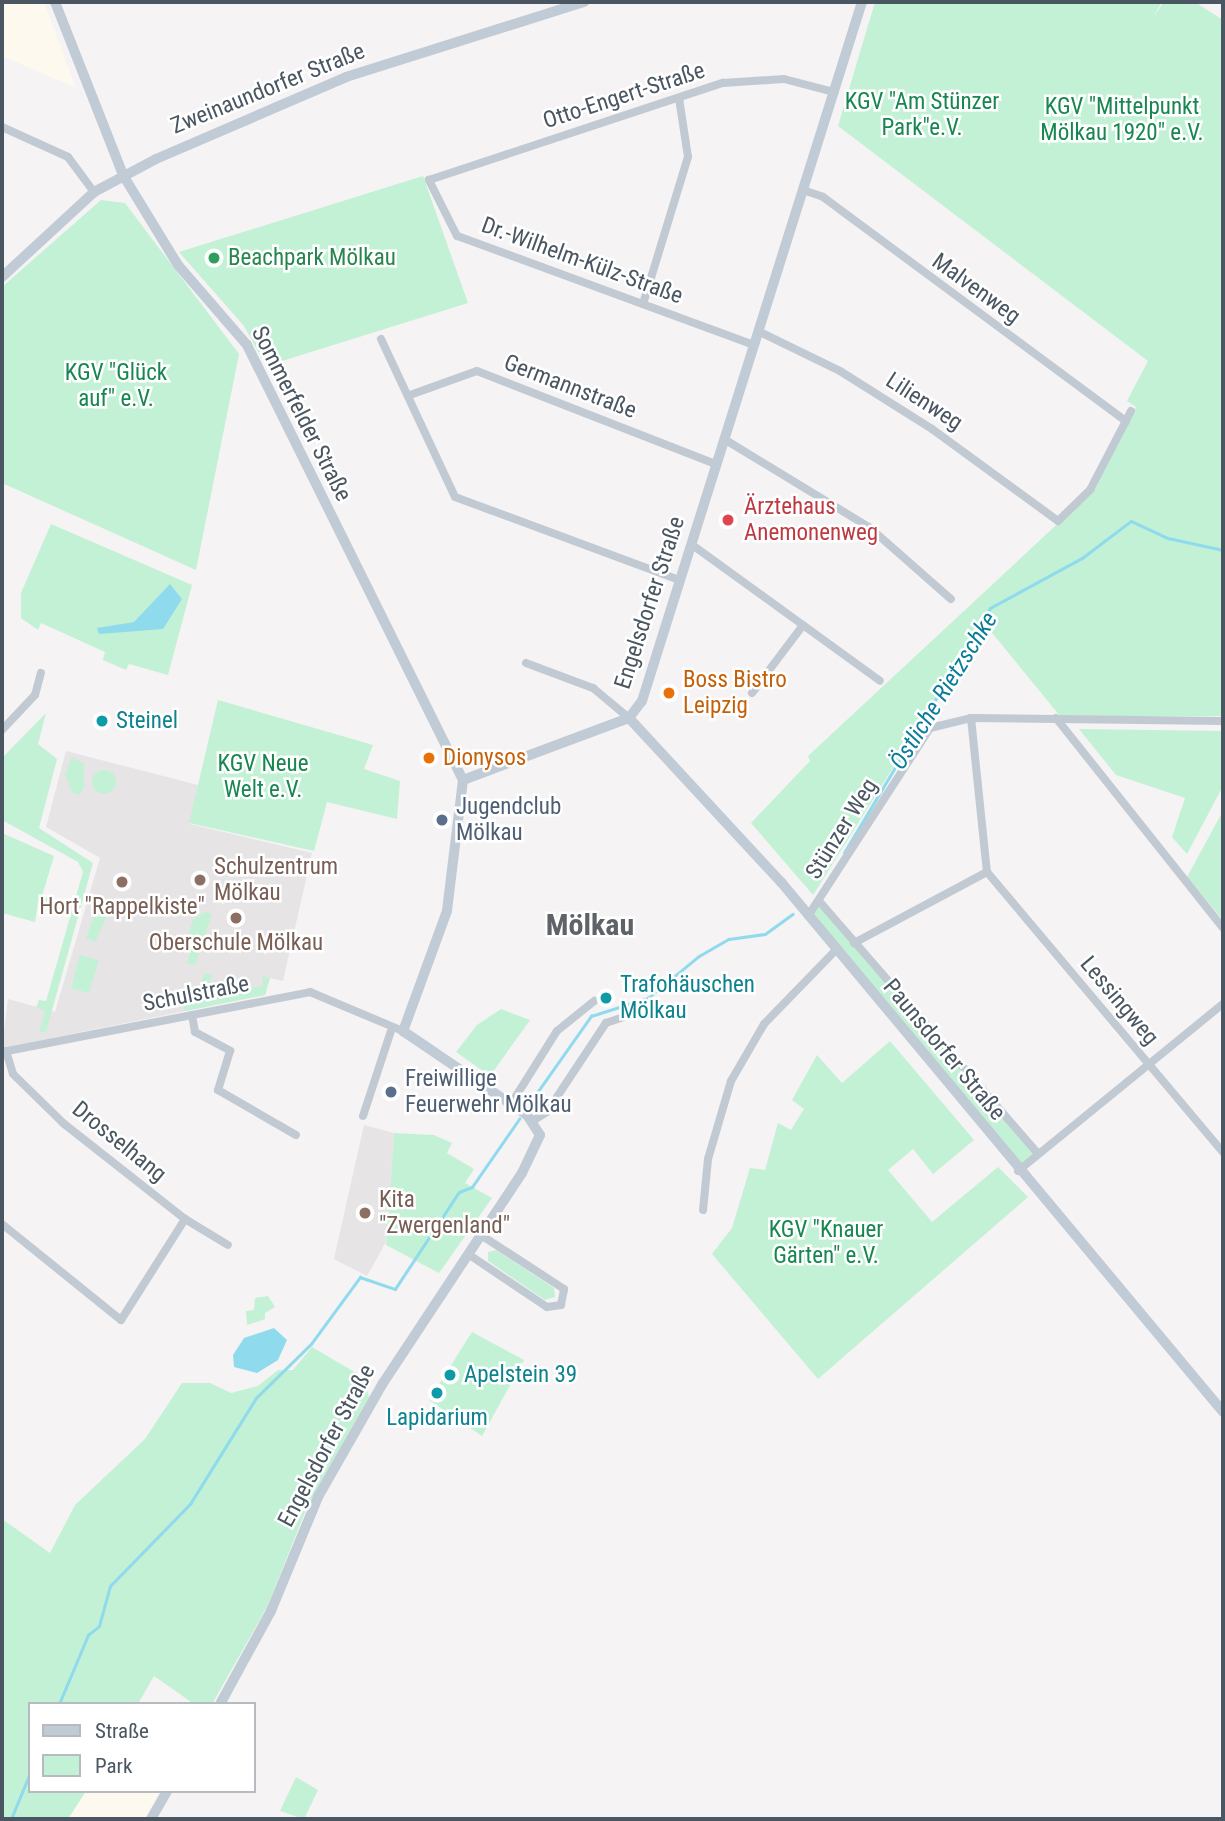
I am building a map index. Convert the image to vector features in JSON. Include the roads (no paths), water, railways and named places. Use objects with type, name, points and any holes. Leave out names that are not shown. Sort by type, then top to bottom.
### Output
[{"type":"main road","name":"Sommerfelder Straße","points":[[55,2],[123,175],[178,265],[247,345],[463,780]]},
{"type":"main road","name":"Zweinaundorfer Straße","points":[[2,277],[94,192],[123,175],[346,77],[584,2]]},
{"type":"main road","name":"Engelsdorfer Straße","points":[[463,780],[629,718],[652,677],[679,580],[862,2]]},
{"type":"main road","name":"Paunsdorfer Straße","points":[[629,718],[808,916],[834,952],[1223,1412]]},
{"type":"main road","points":[[463,780],[447,911],[404,1031],[523,1112]]},
{"type":"main road","name":"Engelsdorfer Straße","points":[[221,1702],[271,1611],[318,1497],[537,1145],[523,1112]]},
{"type":"main road","points":[[151,1819],[166,1793]]},
{"type":"street","name":"Otto-Engert-Straße","points":[[429,180],[723,83],[784,79],[834,92]]},
{"type":"street","points":[[643,304],[688,157],[679,98]]},
{"type":"street","points":[[2,127],[68,157],[94,192]]},
{"type":"street","name":"Dr.-Wilhelm-Külz-Straße","points":[[429,180],[457,236],[754,345]]},
{"type":"street","name":"Malvenweg","points":[[803,190],[823,197],[1126,421]]},
{"type":"street","name":"Lilienweg","points":[[758,331],[840,371],[906,413],[1058,521],[1090,490],[1126,421]]},
{"type":"street","points":[[381,339],[410,395],[455,496],[679,580]]},
{"type":"street","name":"Germannstraße","points":[[410,395],[477,372],[716,464]]},
{"type":"street","points":[[1126,421],[1131,411]]},
{"type":"street","points":[[724,439],[869,527],[951,599]]},
{"type":"street","points":[[691,544],[880,681]]},
{"type":"street","points":[[752,692],[803,625]]},
{"type":"street","points":[[526,663],[593,688],[629,718]]},
{"type":"street","points":[[2,730],[35,695],[41,673]]},
{"type":"street","points":[[854,943],[987,872],[971,718]]},
{"type":"street","name":"Stünzer Weg","points":[[808,916],[820,902],[926,732],[971,718],[1223,721]]},
{"type":"street","points":[[1056,718],[1223,928]]},
{"type":"street","name":"Lessingweg","points":[[987,872],[1223,1152]]},
{"type":"street","name":"Paunsdorfer Straße","points":[[820,902],[1038,1154]]},
{"type":"street","points":[[703,1210],[713,1134],[736,1073],[786,996],[834,952]]},
{"type":"street","name":"Schulstraße","points":[[4,1051],[310,992],[391,1031],[404,1031]]},
{"type":"street","points":[[594,1001],[557,1031],[523,1112],[547,1112],[606,1023],[626,1016]]},
{"type":"street","points":[[1018,1171],[1149,1067],[1223,1004]]},
{"type":"street","points":[[192,1015],[195,1032],[232,1056],[218,1090],[296,1135]]},
{"type":"street","points":[[363,1116],[391,1031]]},
{"type":"street","name":"Drosselhang","points":[[4,1051],[13,1074],[47,1108],[185,1219],[228,1245]]},
{"type":"street","points":[[2,1224],[121,1320],[185,1219]]},
{"type":"street","points":[[468,1254],[547,1307],[561,1305],[564,1289],[481,1235]]},
{"type":"water","points":[[170,584],[182,599],[163,629],[99,634],[97,628],[134,622]]},
{"type":"water","points":[[274,1328],[287,1340],[278,1360],[257,1373],[234,1367],[233,1355],[244,1338]]},
{"type":"waterway","name":"Östliche Rietzschke","points":[[844,853],[990,608],[1082,558],[1131,521],[1168,538],[1223,550]]},
{"type":"waterway","name":"Östliche Rietzschke","points":[[529,1104],[591,1016],[648,998],[699,956],[729,939],[765,934],[793,914]]},
{"type":"waterway","name":"Östliche Rietzschke","points":[[60,1702],[88,1635],[99,1626],[110,1586],[190,1504],[256,1398],[311,1344],[360,1277],[395,1289],[459,1192],[472,1187],[519,1119]]},
{"type":"waterway","name":"Östliche Rietzschke","points":[[11,1819],[28,1778]]},
{"type":"place","name":"Beachpark Mölkau","points":[[214,258]]},
{"type":"place","name":"Ärztehaus Anemonenweg","points":[[728,520]]},
{"type":"place","name":"Boss Bistro Leipzig","points":[[669,693]]},
{"type":"place","name":"Steinel","points":[[102,721]]},
{"type":"place","name":"Dionysos","points":[[429,758]]},
{"type":"place","name":"Jugendclub Mölkau","points":[[442,820]]},
{"type":"place","name":"Schulzentrum Mölkau","points":[[200,880]]},
{"type":"place","name":"Hort \"Rappelkiste\"","points":[[122,882]]},
{"type":"place","name":"Oberschule Mölkau","points":[[236,918]]},
{"type":"place","name":"Trafohäuschen Mölkau","points":[[606,998]]},
{"type":"place","name":"Freiwillige Feuerwehr Mölkau","points":[[391,1092]]},
{"type":"place","name":"Kita \"Zwergenland\"","points":[[365,1213]]},
{"type":"place","name":"Apelstein 39","points":[[450,1375]]},
{"type":"place","name":"Lapidarium","points":[[437,1393]]},
{"type":"district","name":"Mölkau","points":[[590,925]]},
{"type":"park label","name":"KGV \"Am Stünzer Park\"e.V.","points":[[922,115]]},
{"type":"park label","name":"KGV \"Mittelpunkt Mölkau 1920\" e.V.","points":[[1122,120]]},
{"type":"park label","name":"KGV \"Glück auf\" e.V.","points":[[116,386]]},
{"type":"park label","name":"KGV Neue Welt e.V.","points":[[263,777]]},
{"type":"park label","name":"KGV \"Knauer Gärten\" e.V.","points":[[826,1243]]}]
